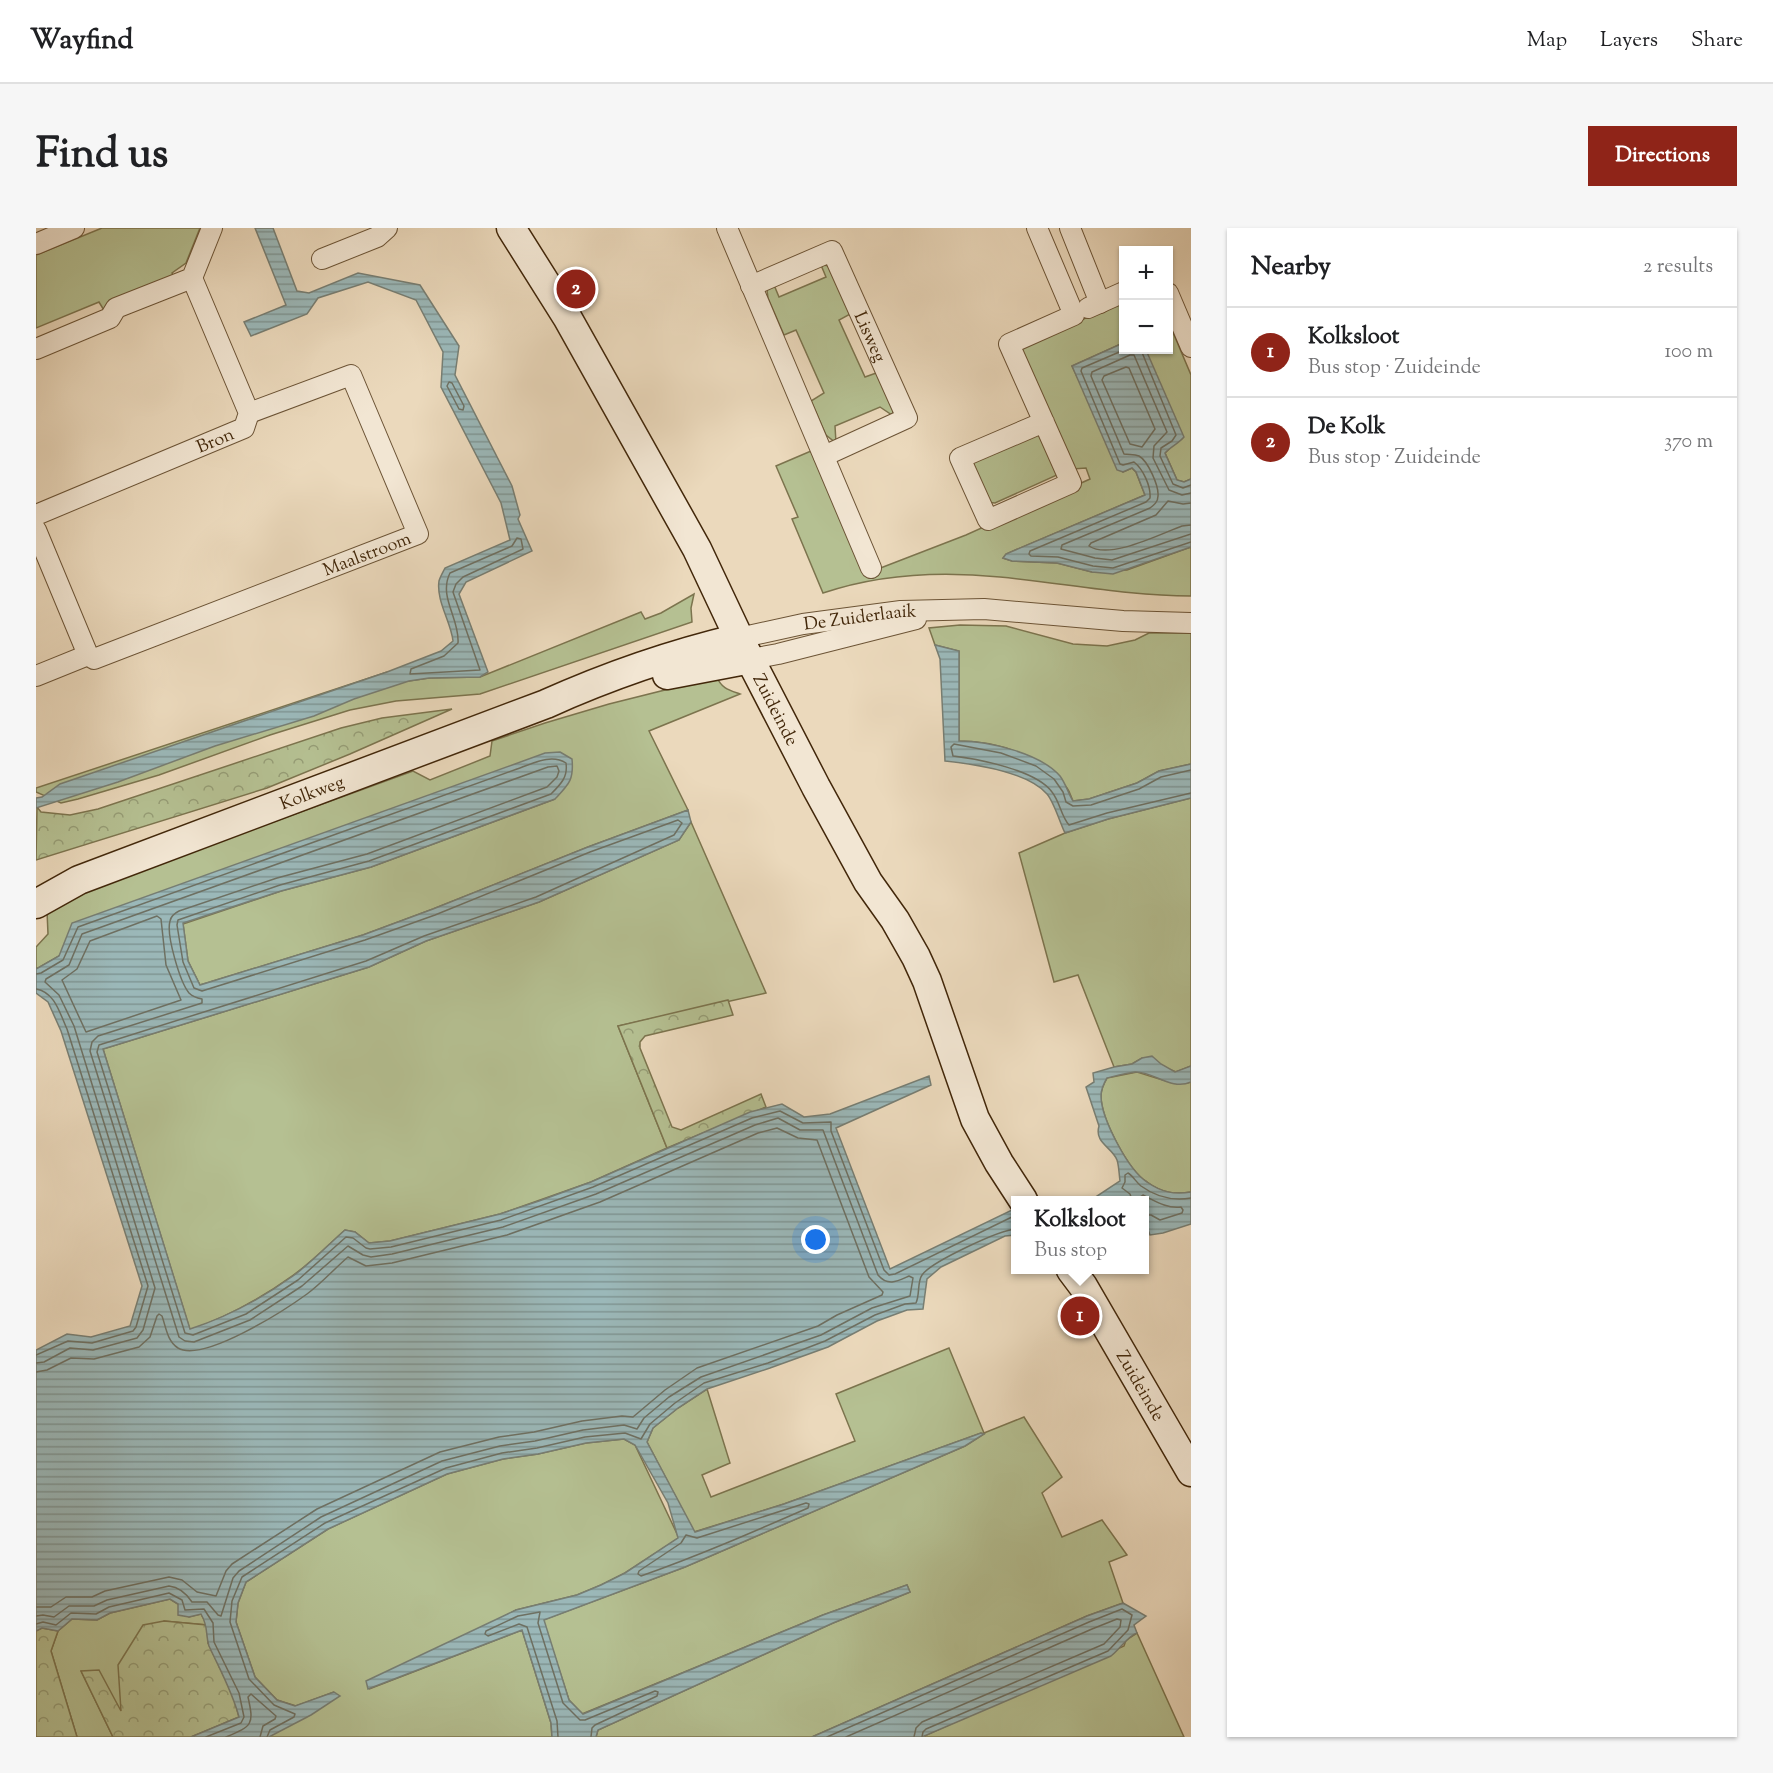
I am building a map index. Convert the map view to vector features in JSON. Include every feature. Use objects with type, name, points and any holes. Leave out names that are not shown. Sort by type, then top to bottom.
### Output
[{"type":"street","points":[[36,244],[75,228]]},
{"type":"street","points":[[36,349],[110,318],[116,308],[192,278],[212,228]]},
{"type":"street","points":[[322,259],[377,237],[387,228]]},
{"type":"street","name":"Zuideinde","points":[[511,228],[567,317],[697,549],[745,648],[836,824],[868,882],[895,920],[916,957],[930,989],[975,1119],[1020,1196]]},
{"type":"street","points":[[727,228],[871,568]]},
{"type":"street","points":[[1037,228],[1074,315]]},
{"type":"street","points":[[1070,228],[1100,303]]},
{"type":"street","name":"Lisweg","points":[[751,286],[832,251],[907,418],[824,456]]},
{"type":"street","name":"Bron","points":[[36,515],[244,428],[249,413],[192,278]]},
{"type":"street","points":[[1044,422],[960,458],[988,520],[1071,483],[1044,422],[1009,344],[1119,294]]},
{"type":"street","points":[[1171,300],[1191,347]]},
{"type":"street","name":"Maalstroom","points":[[36,676],[87,655],[94,659],[418,534],[351,375],[249,413]]},
{"type":"street","points":[[36,530],[87,655]]},
{"type":"street","name":"De Zuiderlaaik","points":[[745,648],[777,654],[924,617],[984,609],[1123,621],[1191,623]]},
{"type":"street","name":"Kolkweg","points":[[36,904],[79,880],[546,704],[693,669],[745,648]]},
{"type":"street","name":"Kolkweg","points":[[36,884],[79,880]]},
{"type":"street","name":"Zuideinde","points":[[1075,1274],[1191,1473]]},
{"type":"green space","points":[[102,228],[200,228],[186,263],[172,273],[174,277],[105,312],[99,302],[36,328],[36,255]]},
{"type":"green space","points":[[821,265],[832,266],[854,312],[839,320],[865,377],[879,372],[894,409],[892,415],[880,407],[835,426],[836,443],[826,435],[811,401],[824,393],[796,330],[784,335],[768,298],[767,290],[774,285],[779,297],[826,277]]},
{"type":"green space","points":[[1119,303],[1119,345],[1072,366],[1123,472],[1132,468],[1136,472],[1145,495],[1006,554],[1003,558],[1012,561],[1057,563],[1092,572],[1127,570],[1191,547],[1191,596],[1119,592],[1000,577],[955,574],[888,578],[823,593],[792,519],[798,517],[776,466],[811,451],[865,574],[966,535],[1090,479],[1086,468],[1072,469],[1020,353],[1022,347]]},
{"type":"green space","points":[[1173,332],[1191,375],[1191,479],[1184,482],[1177,480],[1165,453],[1169,449],[1147,354],[1173,354]]},
{"type":"green space","points":[[1036,429],[1057,475],[995,503],[986,502],[968,460]]},
{"type":"green space","points":[[694,594],[691,608],[692,622],[480,694],[396,701],[350,710],[270,735],[159,775],[61,803],[36,792],[36,788],[387,672],[409,681],[429,678],[480,677],[641,612],[645,619],[661,613]]},
{"type":"green space","points":[[960,625],[1006,626],[1073,644],[1107,646],[1135,640],[1149,633],[1191,633],[1191,764],[1159,771],[1137,783],[1089,799],[1073,801],[1068,790],[1057,777],[1019,752],[989,744],[959,741],[959,651],[935,645],[929,628]]},
{"type":"green space","points":[[717,677],[723,686],[740,694],[649,731],[688,810],[363,935],[200,985],[188,961],[183,924],[281,891],[371,867],[555,799],[59,956],[36,969],[36,947],[48,934],[47,911],[87,890],[413,771],[430,780],[490,756],[492,741],[545,723],[609,704]]},
{"type":"green space","points":[[452,709],[267,788],[36,860],[37,807],[41,812],[70,815],[98,809],[341,728],[382,718]]},
{"type":"green space","points":[[1191,798],[1191,1066],[1176,1072],[1142,1058],[1132,1064],[1114,1067],[1078,975],[1054,982],[1019,853],[1065,833],[1108,819]]},
{"type":"green space","points":[[691,822],[766,993],[618,1026],[667,1148],[591,1182],[500,1214],[390,1241],[369,1243],[355,1232],[345,1230],[306,1265],[268,1292],[243,1307],[190,1330],[103,1049],[369,967],[426,941],[539,902],[679,840]]},
{"type":"green space","points":[[728,1000],[733,1015],[645,1036],[640,1042],[640,1048],[672,1127],[681,1130],[761,1094],[766,1107],[667,1148],[618,1026]]},
{"type":"green space","points":[[1137,1072],[1172,1082],[1191,1082],[1191,1192],[1168,1192],[1147,1182],[1132,1167],[1111,1130],[1102,1106],[1101,1096],[1105,1082],[1107,1078]]},
{"type":"green space","points":[[949,1348],[984,1433],[1024,1417],[1062,1477],[1042,1493],[1062,1537],[1102,1520],[1127,1555],[1109,1562],[1123,1603],[1087,1616],[812,1737],[596,1737],[598,1730],[833,1623],[910,1592],[907,1585],[823,1615],[582,1714],[569,1700],[543,1620],[685,1567],[965,1446],[984,1434],[981,1433],[784,1504],[694,1532],[647,1442],[653,1428],[707,1389],[730,1463],[702,1475],[711,1497],[855,1441],[836,1394]]},
{"type":"green space","points":[[624,1439],[635,1445],[679,1538],[625,1573],[601,1585],[577,1595],[516,1610],[369,1689],[522,1630],[551,1723],[552,1737],[257,1737],[334,1692],[296,1706],[277,1700],[255,1677],[236,1622],[238,1603],[246,1582],[328,1529],[447,1474],[503,1459],[586,1443]]},
{"type":"green space","points":[[170,1599],[178,1604],[189,1617],[201,1614],[207,1625],[164,1621],[122,1713],[81,1671],[113,1737],[77,1737],[51,1651],[58,1631],[72,1619],[97,1620],[110,1613]]},
{"type":"green space","points":[[164,1621],[207,1625],[208,1643],[233,1695],[239,1717],[191,1737],[113,1737],[81,1671],[99,1670],[121,1711],[118,1665],[143,1625]]},
{"type":"green space","points":[[42,1628],[58,1631],[51,1651],[77,1737],[36,1737],[36,1631]]},
{"type":"green space","points":[[1137,1633],[1184,1737],[922,1737],[1124,1646],[1126,1640]]},
{"type":"water","points":[[255,228],[273,228],[297,291],[309,293],[358,273],[420,285],[459,346],[455,375],[512,486],[520,515],[518,519],[532,551],[466,582],[459,594],[488,672],[480,677],[429,678],[409,681],[354,699],[314,716],[215,746],[118,782],[36,808],[36,798],[42,797],[60,784],[387,672],[441,651],[453,641],[439,589],[439,579],[445,568],[510,540],[501,503],[441,387],[443,352],[416,300],[368,282],[318,298],[307,314],[251,336],[244,322],[286,305]]},
{"type":"water","points":[[1119,345],[1119,354],[1148,354],[1184,437],[1165,453],[1177,480],[1184,482],[1191,479],[1191,547],[1113,574],[1092,572],[1057,563],[1012,561],[1003,558],[1006,554],[1145,495],[1136,472],[1132,468],[1123,472],[1117,470],[1072,366]]},
{"type":"water","points":[[935,645],[959,651],[959,741],[998,746],[1040,761],[1060,776],[1073,801],[1089,799],[1137,783],[1159,771],[1191,764],[1191,798],[1108,819],[1065,833],[1050,798],[1038,786],[999,770],[945,761],[940,659]]},
{"type":"water","points":[[560,752],[572,759],[571,777],[555,799],[371,867],[281,891],[183,923],[188,961],[200,985],[363,935],[688,810],[691,822],[679,840],[539,902],[426,941],[369,967],[103,1049],[190,1329],[243,1307],[269,1292],[300,1271],[345,1230],[355,1232],[369,1243],[390,1241],[500,1214],[591,1182],[750,1112],[782,1104],[804,1117],[830,1114],[929,1076],[931,1085],[836,1128],[890,1269],[1011,1210],[1011,1235],[1005,1236],[941,1267],[927,1279],[923,1309],[907,1310],[877,1321],[828,1347],[707,1389],[653,1428],[647,1442],[695,1532],[784,1504],[981,1433],[984,1434],[965,1446],[685,1567],[544,1620],[569,1700],[583,1714],[823,1615],[907,1585],[910,1592],[833,1623],[598,1730],[596,1737],[552,1737],[551,1723],[522,1630],[368,1689],[366,1681],[516,1610],[577,1595],[625,1573],[678,1538],[668,1503],[635,1445],[624,1439],[586,1443],[503,1459],[447,1474],[328,1529],[246,1582],[238,1603],[236,1622],[255,1677],[277,1700],[295,1706],[334,1692],[340,1696],[311,1715],[269,1737],[191,1737],[239,1717],[209,1646],[201,1614],[189,1617],[178,1615],[178,1604],[170,1599],[110,1613],[97,1620],[72,1619],[58,1631],[42,1628],[36,1631],[36,1350],[67,1334],[91,1337],[130,1326],[142,1286],[61,1031],[48,1002],[36,993],[36,969],[59,956],[72,923],[545,753]]},
{"type":"water","points":[[1152,1056],[1175,1072],[1191,1066],[1191,1082],[1184,1084],[1169,1083],[1149,1074],[1132,1072],[1107,1078],[1103,1087],[1102,1106],[1117,1143],[1132,1167],[1152,1185],[1163,1190],[1173,1193],[1191,1192],[1191,1224],[1150,1235],[1149,1196],[1097,1196],[1120,1181],[1119,1167],[1115,1156],[1099,1137],[1099,1126],[1086,1087],[1094,1082],[1093,1073],[1132,1064],[1142,1058]]},
{"type":"water","points":[[1123,1603],[1146,1616],[1134,1625],[1137,1633],[1111,1656],[922,1737],[812,1737],[1087,1616]]},
{"type":"place","name":"De Kolk","points":[[576,289]]},
{"type":"place","name":"Kolksloot","points":[[1080,1316]]}]
